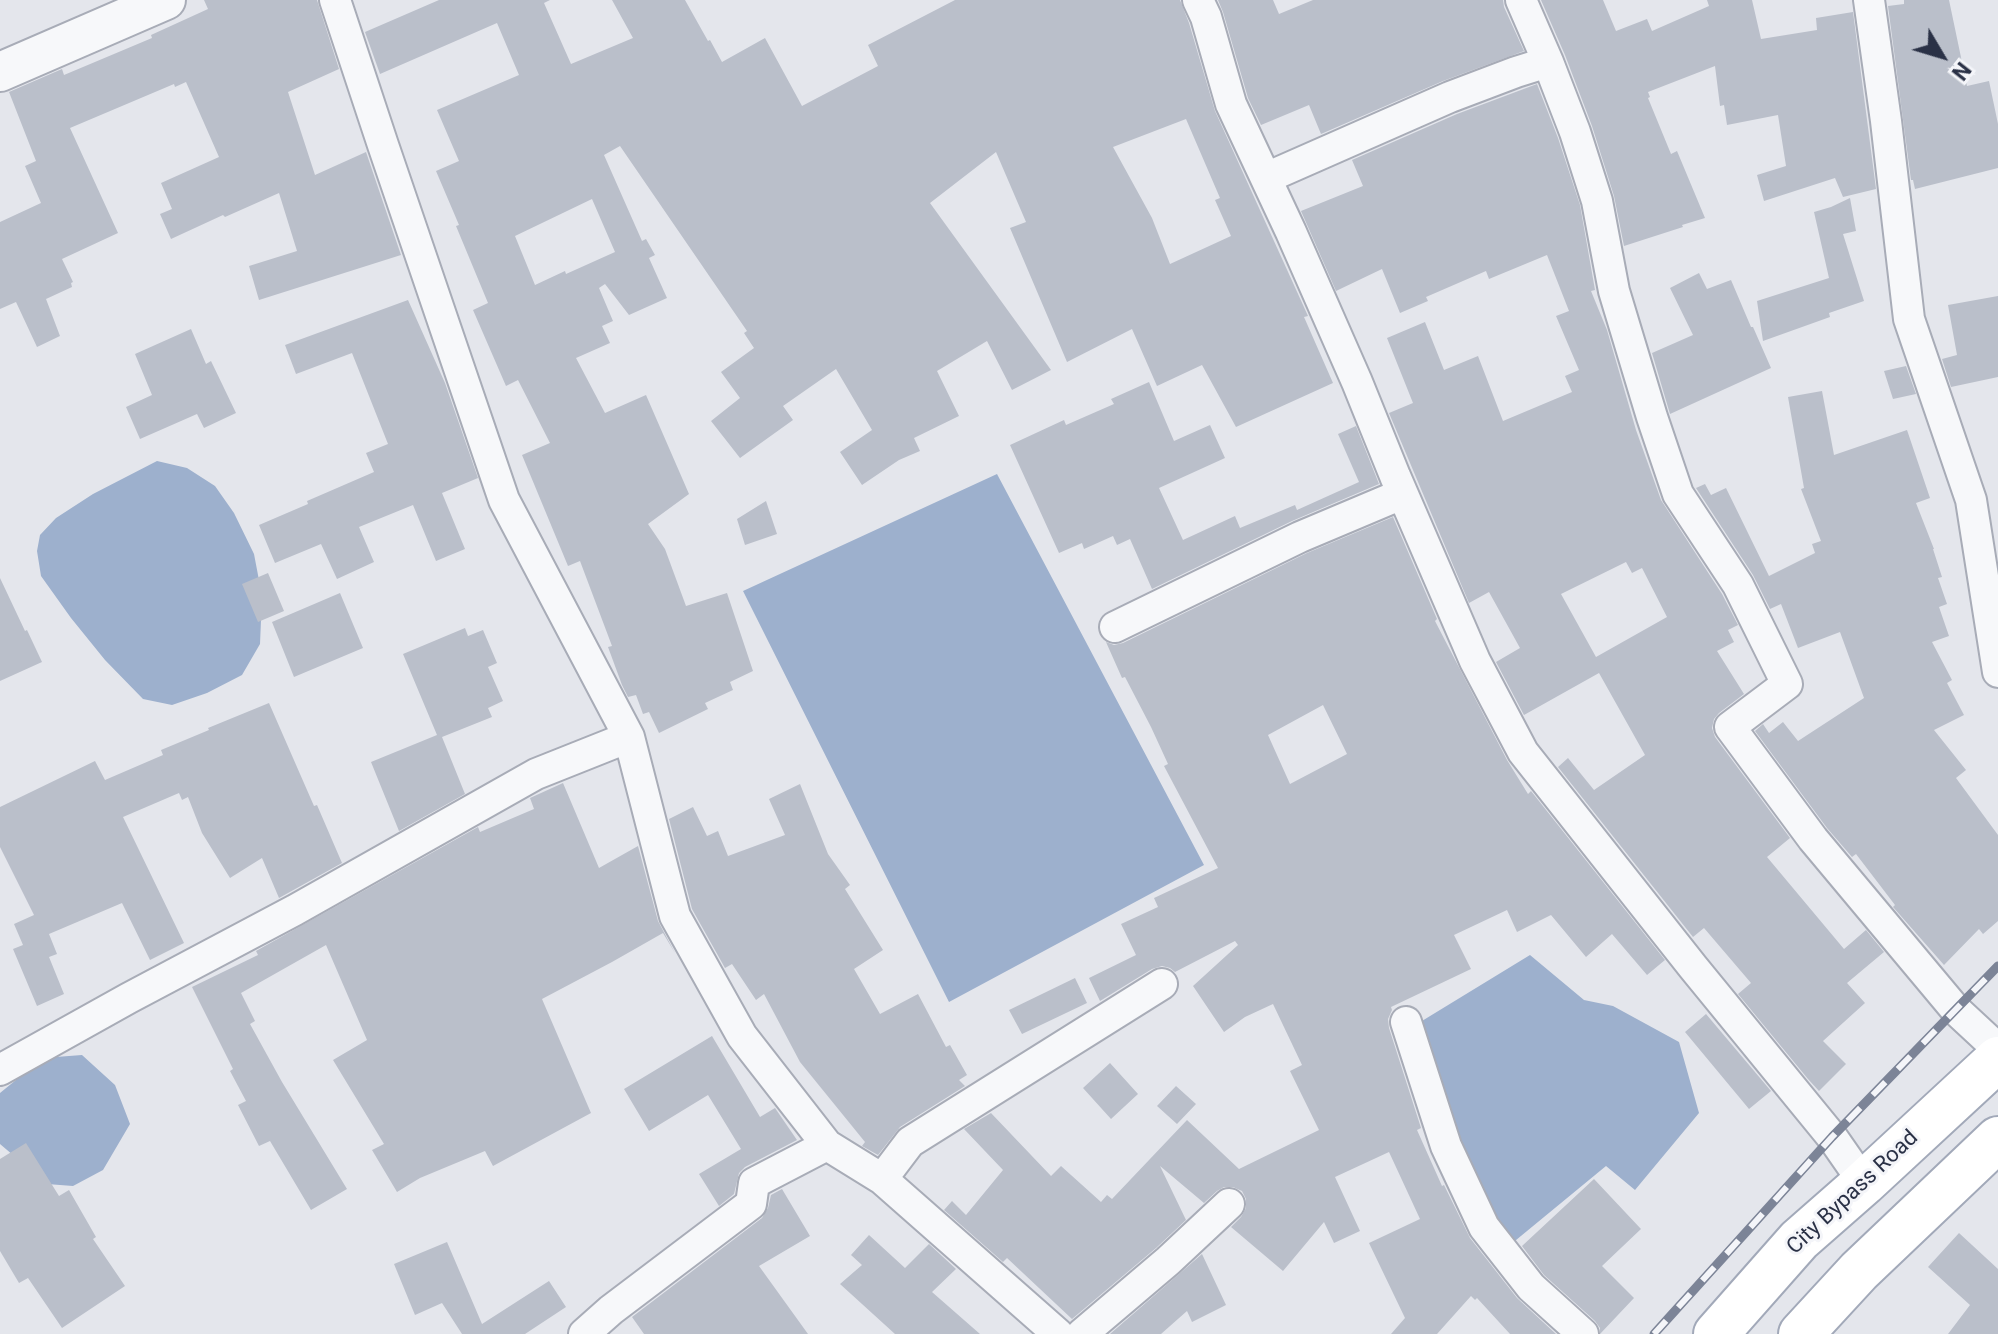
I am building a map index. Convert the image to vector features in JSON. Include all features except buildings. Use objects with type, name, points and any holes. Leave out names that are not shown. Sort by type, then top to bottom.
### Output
[{"type":"main road","name":"City Bypass Road","points":[[1716,1334],[1799,1240],[1998,1059]]},
{"type":"main road","points":[[1801,1334],[1859,1271],[1998,1139]]},
{"type":"street","points":[[0,72],[166,0]]},
{"type":"street","points":[[335,0],[504,500],[629,737],[675,916],[742,1036],[827,1145],[882,1179],[1058,1334]]},
{"type":"street","points":[[1198,0],[1206,17],[1231,104],[1357,382],[1475,661],[1523,752],[1832,1137],[1864,1183]]},
{"type":"street","points":[[1521,0],[1575,132],[1597,201],[1614,291],[1678,494],[1738,585],[1787,684],[1730,727],[1813,839],[1956,1010],[1998,1049]]},
{"type":"street","points":[[1869,0],[1909,319],[1971,500],[1998,672]]},
{"type":"street","points":[[1266,178],[1450,97],[1548,62]]},
{"type":"street","points":[[1115,627],[1300,537],[1402,494]]},
{"type":"street","points":[[0,1070],[295,910],[536,774],[629,737]]},
{"type":"street","points":[[882,1179],[910,1142],[1162,984]]},
{"type":"street","points":[[1406,1022],[1446,1146],[1484,1227],[1531,1287],[1583,1334]]},
{"type":"street","points":[[584,1334],[751,1204],[754,1183],[827,1145]]},
{"type":"street","points":[[1082,1334],[1229,1204]]},
{"type":"water","points":[[157,461],[187,468],[215,486],[234,513],[254,554],[262,596],[260,644],[242,675],[207,693],[172,705],[143,699],[105,660],[41,576],[37,551],[40,535],[56,518],[93,494]]},
{"type":"water","points":[[997,474],[1204,865],[949,1002],[743,591]]},
{"type":"water","points":[[1530,955],[1584,1000],[1613,1006],[1679,1042],[1699,1113],[1635,1190],[1606,1166],[1510,1245],[1452,1146],[1417,1024]]},
{"type":"water","points":[[82,1055],[115,1085],[130,1124],[103,1170],[73,1186],[47,1184],[0,1144],[0,1093],[43,1058]]},
{"type":"railway","points":[[1654,1334],[1832,1137],[1998,966]]}]
